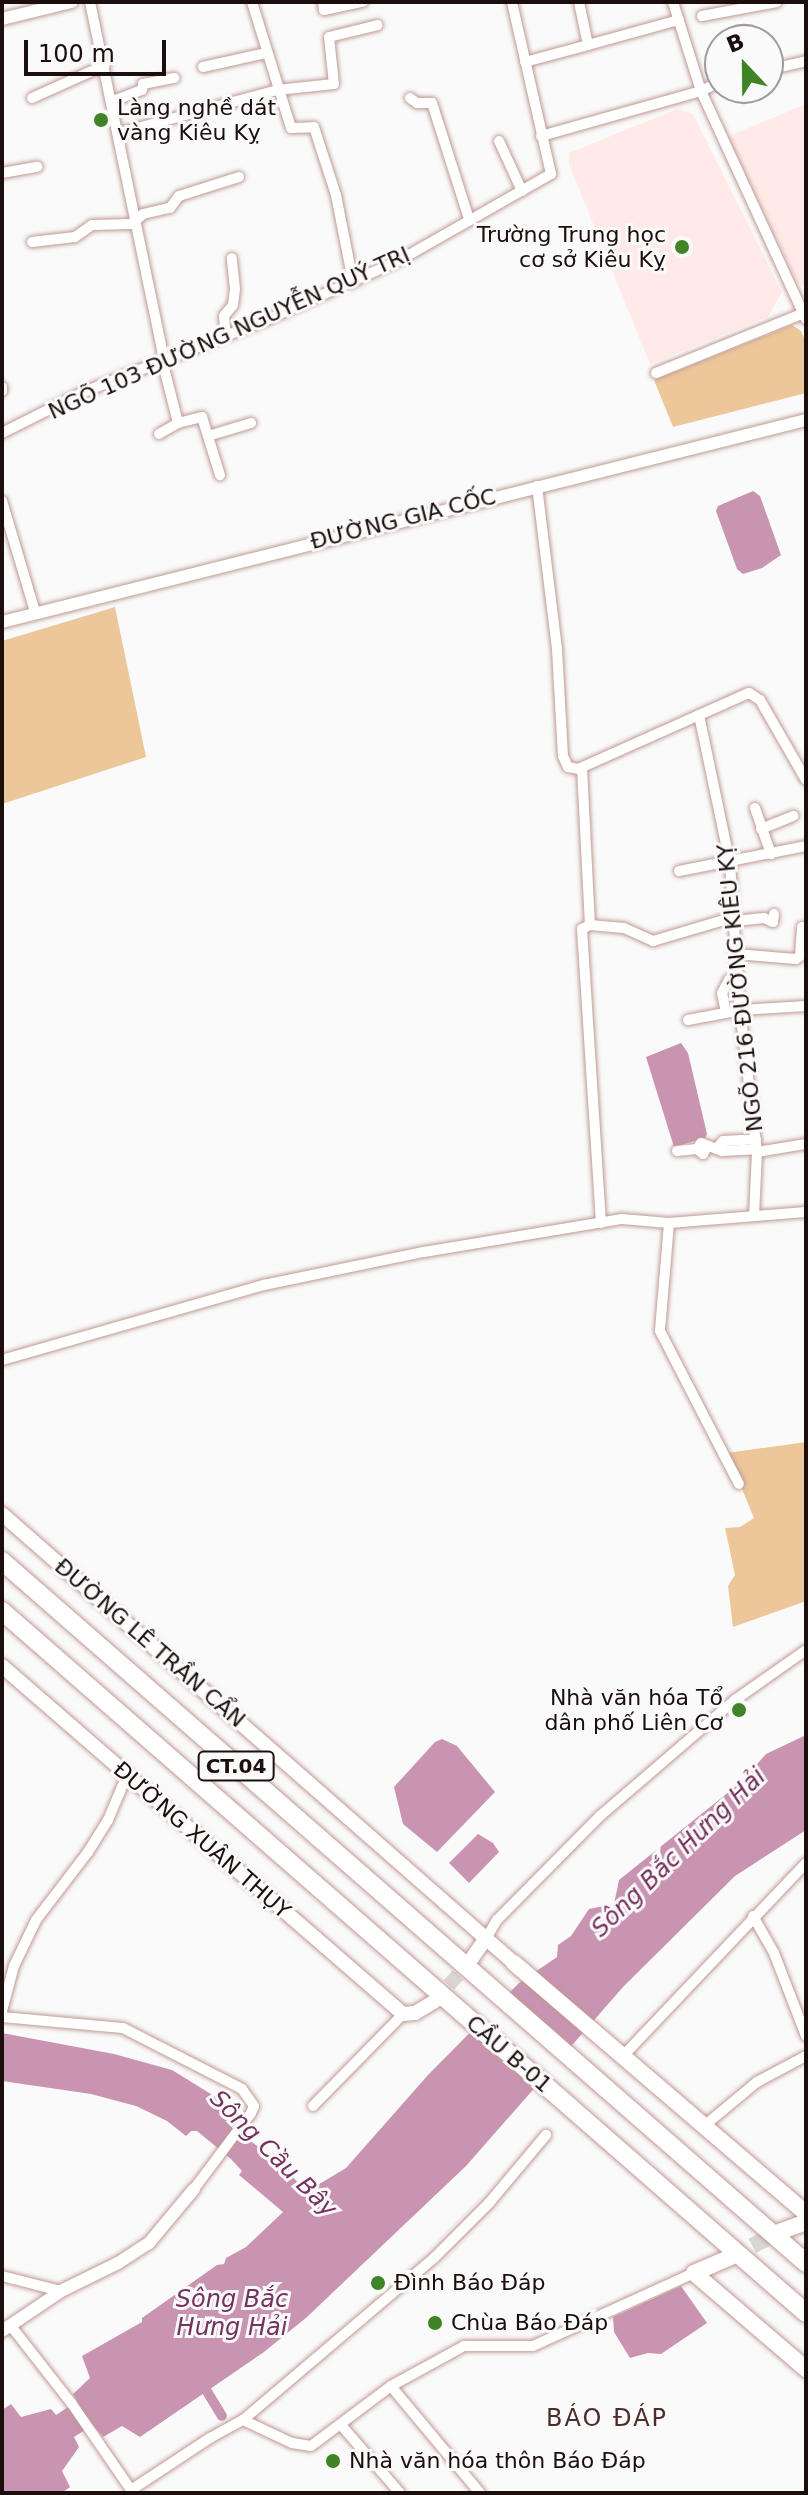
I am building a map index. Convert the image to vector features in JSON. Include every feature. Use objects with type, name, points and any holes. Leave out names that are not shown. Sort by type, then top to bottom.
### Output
[{"type":"highway","name":"CT.04","points":[[2,1561],[470,1966]]},
{"type":"highway","name":"CT.04","points":[[2,1611],[440,2000]]},
{"type":"highway","name":"CẦU B-01","points":[[470,1966],[806,2263]]},
{"type":"highway","name":"CẦU B-01","points":[[440,2000],[573,2109],[806,2313]]},
{"type":"main road","name":"ĐƯỜNG LÊ TRẦN CẨN","points":[[2,1514],[514,1963]]},
{"type":"main road","name":"ĐƯỜNG XUÂN THỤY","points":[[2,1666],[403,2014]]},
{"type":"main road","points":[[470,1966],[487,1937]]},
{"type":"main road","points":[[514,1963],[806,2213]]},
{"type":"main road","points":[[403,2014],[415,2013],[440,2000]]},
{"type":"main road","points":[[779,2232],[806,2222]]},
{"type":"main road","points":[[731,2257],[694,2273],[806,2369]]},
{"type":"street","points":[[2,19],[43,5],[72,2]]},
{"type":"street","points":[[90,2],[178,423]]},
{"type":"street","points":[[252,2],[291,128],[314,127],[336,195],[353,282]]},
{"type":"street","points":[[323,2],[324,10],[363,2]]},
{"type":"street","name":"NGÕ 103 ĐƯỜNG NGUYỄN QUÝ TRỊ","points":[[2,433],[84,392],[226,336],[400,260],[551,174],[512,2]]},
{"type":"street","points":[[579,2],[588,45]]},
{"type":"street","points":[[656,373],[805,315],[701,91],[673,2]]},
{"type":"street","points":[[702,16],[777,2]]},
{"type":"street","points":[[525,62],[679,20]]},
{"type":"street","points":[[119,133],[277,90],[334,84],[329,37],[378,25]]},
{"type":"street","points":[[203,67],[266,53]]},
{"type":"street","points":[[784,66],[806,61]]},
{"type":"street","points":[[32,98],[105,65]]},
{"type":"street","points":[[113,101],[142,90],[143,84],[174,78]]},
{"type":"street","points":[[541,136],[704,90]]},
{"type":"street","points":[[410,98],[432,103],[469,219]]},
{"type":"street","points":[[499,141],[522,191]]},
{"type":"street","points":[[2,173],[37,167]]},
{"type":"street","points":[[32,242],[75,237],[92,225],[128,225],[148,212],[170,208],[174,198],[190,191],[239,177]]},
{"type":"street","points":[[226,336],[224,316],[233,305],[235,289],[232,258]]},
{"type":"street","points":[[159,434],[178,423],[202,417],[220,475]]},
{"type":"street","name":"ĐƯỜNG GIA CỐC","points":[[2,622],[806,420]]},
{"type":"street","points":[[208,436],[251,423]]},
{"type":"street","points":[[537,486],[548,571],[563,756],[568,767],[582,768],[744,694],[754,696],[806,780]]},
{"type":"street","points":[[2,501],[35,612]]},
{"type":"street","name":"NGÕ 216 ĐƯỜNG KIÊU KỴ","points":[[699,715],[730,863],[741,1010],[757,1147],[754,1216]]},
{"type":"street","points":[[582,768],[590,925]]},
{"type":"street","points":[[755,808],[771,854]]},
{"type":"street","points":[[761,829],[793,816]]},
{"type":"street","points":[[679,871],[806,846]]},
{"type":"street","points":[[601,1223],[581,935],[583,927],[624,928],[653,941],[734,919],[764,918],[773,922],[774,914]]},
{"type":"street","points":[[736,954],[796,959],[800,956],[802,927]]},
{"type":"street","points":[[726,1013],[722,993],[729,980],[738,974]]},
{"type":"street","points":[[688,1020],[741,1010],[806,1006]]},
{"type":"street","points":[[677,1151],[707,1148],[722,1151],[806,1144]]},
{"type":"street","points":[[2,1360],[176,1307],[264,1285],[424,1252],[622,1219],[669,1223],[806,1212]]},
{"type":"street","points":[[669,1223],[660,1331],[739,1484]]},
{"type":"street","points":[[487,1937],[497,1920],[600,1816],[735,1700],[806,1650]]},
{"type":"street","points":[[2,2011],[14,1966],[36,1920],[95,1841],[127,1775]]},
{"type":"street","points":[[617,2051],[708,1969],[753,1916],[806,1863]]},
{"type":"street","points":[[753,1916],[774,1953],[806,2036]]},
{"type":"street","points":[[313,2106],[403,2014]]},
{"type":"street","points":[[2,2017],[105,2025],[137,2034],[242,2089],[254,2106],[194,2189],[149,2243],[118,2263],[61,2291],[6,2328],[72,2404],[131,2490],[243,2420],[434,2258],[489,2203],[546,2135]]},
{"type":"street","points":[[704,2126],[757,2082],[806,2056]]},
{"type":"street","points":[[243,2420],[301,2447],[311,2446],[391,2386],[470,2344],[533,2346],[694,2273]]},
{"type":"street","points":[[2,2276],[61,2291]]},
{"type":"street","points":[[391,2386],[480,2493]]},
{"type":"street","points":[[341,2425],[400,2493]]},
{"type":"shaded area","points":[[806,104],[806,288],[798,283],[727,137]]},
{"type":"shaded area","name":"Trường Trung học cơ sở Kiêu Kỵ","points":[[677,109],[693,114],[782,292],[768,317],[650,364],[569,164],[569,153]]},
{"type":"shaded area","points":[[792,325],[801,331],[806,342],[806,393],[673,427],[654,380]]},
{"type":"shaded area","points":[[115,607],[146,757],[2,804],[2,641]]},
{"type":"shaded area","points":[[806,1442],[806,1601],[733,1627],[728,1586],[735,1575],[725,1528],[740,1527],[754,1518],[727,1453]]},
{"type":"water","points":[[753,491],[760,496],[781,555],[762,568],[743,574],[737,569],[716,511],[718,506]]},
{"type":"water","points":[[681,1043],[688,1053],[707,1134],[705,1138],[674,1147],[646,1057]]},
{"type":"water","name":"Sông Bắc Hưng Hải","points":[[806,1735],[806,1830],[735,1876],[624,1986],[466,2166],[307,2317],[264,2352],[140,2437],[122,2426],[103,2437],[93,2425],[74,2437],[79,2447],[62,2471],[70,2487],[62,2493],[2,2493],[2,2410],[11,2404],[21,2417],[51,2409],[56,2415],[77,2401],[73,2394],[90,2378],[82,2356],[142,2322],[142,2318],[217,2265],[224,2264],[226,2258],[246,2247],[283,2212],[239,2175],[242,2171],[231,2159],[197,2131],[191,2131],[186,2136],[167,2121],[136,2106],[91,2094],[2,2081],[2,2033],[114,2054],[172,2070],[219,2099],[220,2112],[243,2136],[279,2161],[306,2192],[346,2168],[428,2075],[519,1983],[557,1957],[558,1945],[571,1936],[589,1909],[614,1904],[619,1880],[740,1783],[766,1754]]},
{"type":"water","points":[[442,1739],[457,1746],[495,1792],[437,1852],[403,1824],[394,1787],[435,1742]]},
{"type":"water","points":[[478,1834],[493,1843],[499,1852],[469,1883],[449,1863]]},
{"type":"water","points":[[681,2286],[707,2323],[661,2354],[648,2353],[630,2358],[614,2332],[613,2317]]},
{"type":"pier","points":[[500,1997],[568,2055],[543,2084],[475,2023]]},
{"type":"waterway","points":[[200,2380],[222,2416]]},
{"type":"tunnel","points":[[435,2001],[470,1961]]},
{"type":"tunnel","points":[[731,2257],[779,2232]]},
{"type":"place","name":"Làng nghề dát vàng Kiêu Kỵ","points":[[101,120]]},
{"type":"place","name":"Trường Trung học cơ sở Kiêu Kỵ","points":[[682,247]]},
{"type":"place","name":"Nhà văn hóa Tổ dân phố Liên Cơ","points":[[739,1710]]},
{"type":"place","name":"Đình Báo Đáp","points":[[378,2283]]},
{"type":"place","name":"Chùa Báo Đáp","points":[[435,2323]]},
{"type":"place","name":"Nhà văn hóa thôn Báo Đáp","points":[[333,2461]]},
{"type":"district","name":"BÁO ĐÁP","points":[[607,2419]]},
{"type":"water label","name":"Sông Cầu Bây","points":[[273,2154]]}]
